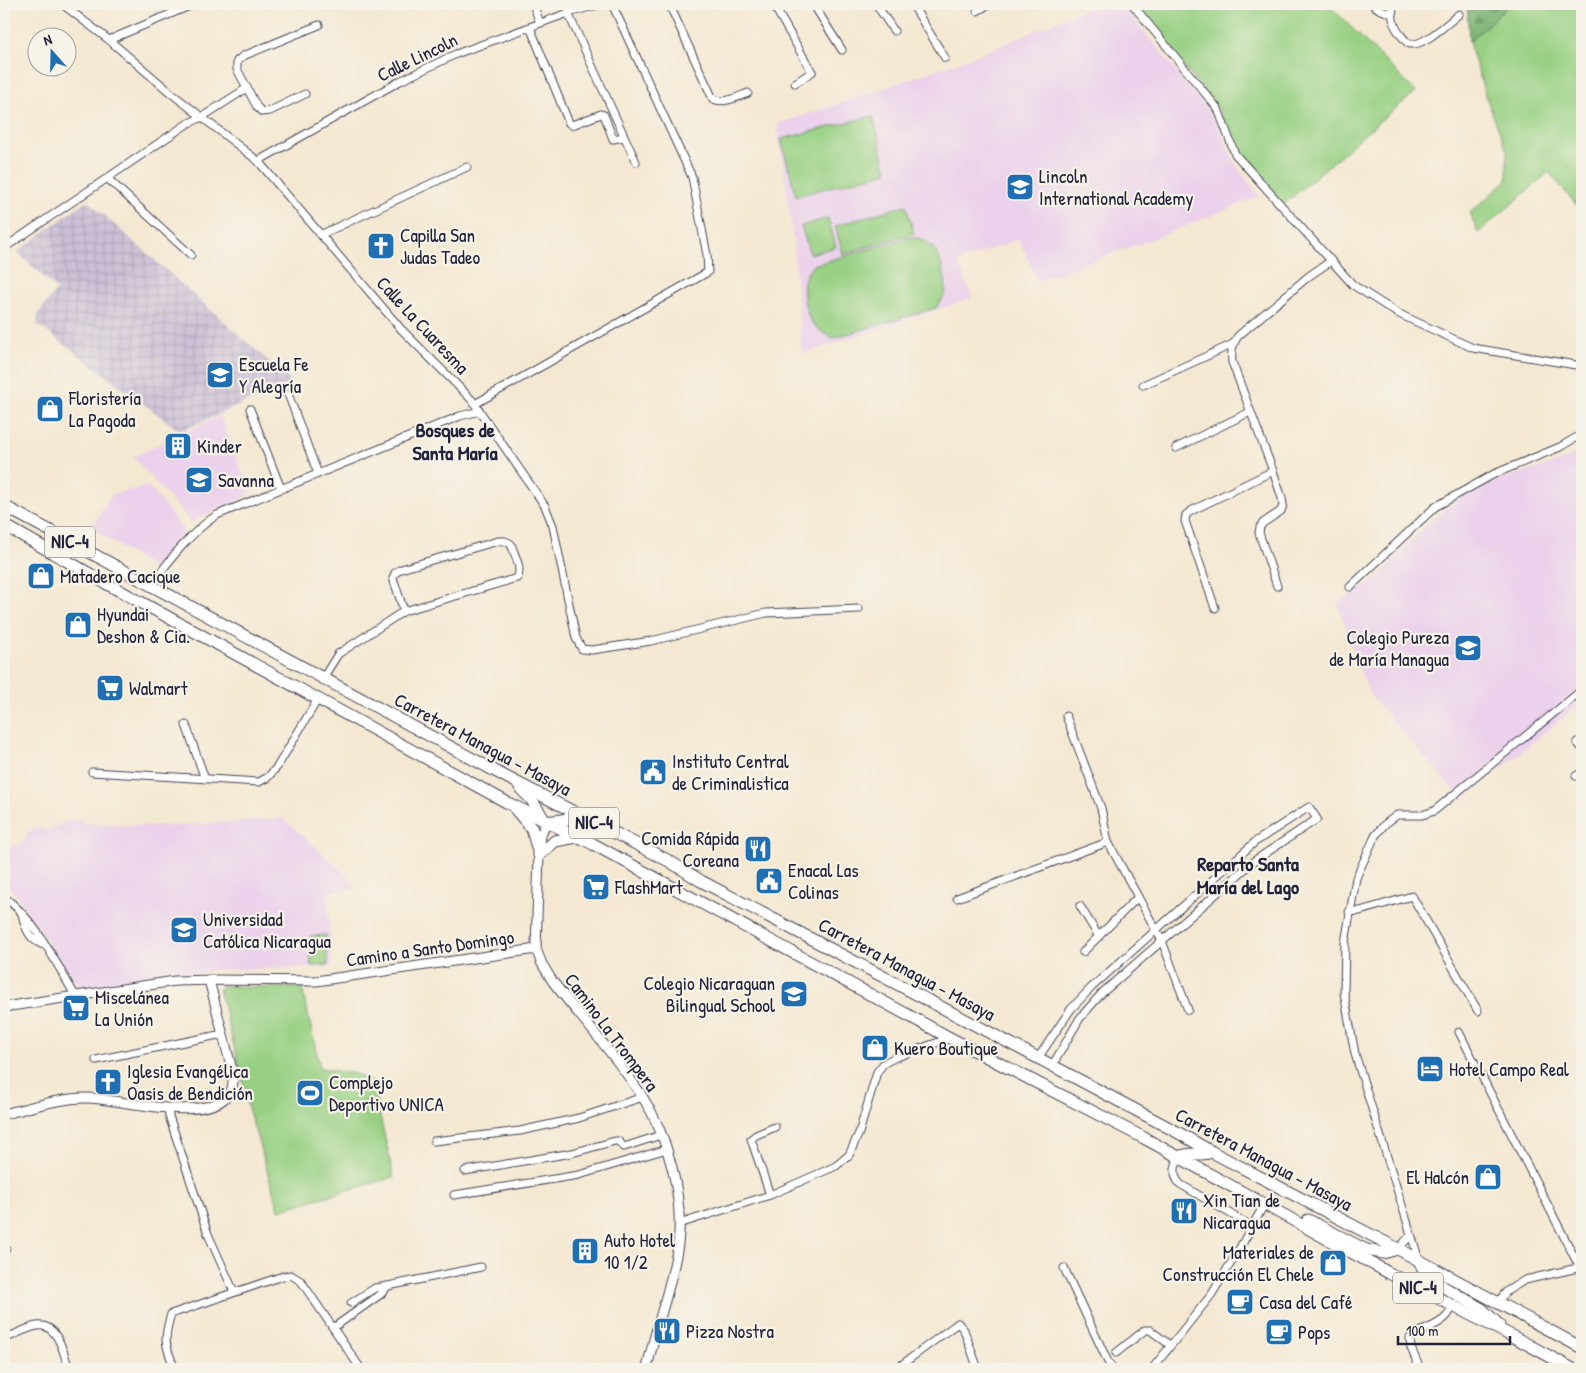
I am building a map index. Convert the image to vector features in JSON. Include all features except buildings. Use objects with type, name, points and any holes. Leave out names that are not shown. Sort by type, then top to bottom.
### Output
[{"type":"highway","name":"Carretera Managua - Masaya","points":[[4,506],[508,778],[668,861],[701,881],[1582,1348]]},
{"type":"highway","points":[[4,510],[18,514]]},
{"type":"highway","name":"Carretera Managua - Masaya","points":[[4,525],[102,581],[508,803],[577,837],[950,1038],[1178,1157],[1266,1206],[1573,1369]]},
{"type":"highway","points":[[102,581],[112,581],[117,578],[118,573],[113,564]]},
{"type":"highway","points":[[130,596],[126,583],[128,580],[136,578]]},
{"type":"highway","points":[[508,778],[531,799],[546,822],[569,819],[587,823],[659,861],[668,861]]},
{"type":"highway","points":[[508,803],[532,829],[539,855],[555,841],[577,837]]},
{"type":"highway","points":[[1177,1132],[1180,1145],[1178,1157],[1190,1153],[1205,1154],[1212,1152]]},
{"type":"highway","points":[[1266,1206],[1295,1214],[1366,1250],[1383,1253],[1398,1249]]},
{"type":"highway","points":[[1419,1260],[1426,1277],[1482,1309],[1510,1335]]},
{"type":"street","name":"Calle La Cuaresma","points":[[62,4],[258,161],[400,329],[475,404],[545,506],[553,526],[576,638],[582,648],[592,650],[651,642],[766,613],[859,609]]},
{"type":"street","points":[[108,40],[194,4]]},
{"type":"street","points":[[533,4],[540,23]]},
{"type":"street","name":"Calle Lincoln","points":[[258,161],[400,81],[456,54],[568,13],[601,4]]},
{"type":"street","points":[[475,404],[708,272],[707,255],[692,177],[612,4]]},
{"type":"street","points":[[669,4],[713,99],[725,101],[748,93]]},
{"type":"street","points":[[773,4],[812,72],[795,83]]},
{"type":"street","points":[[813,4],[842,50]]},
{"type":"street","points":[[876,4],[894,31]]},
{"type":"street","points":[[912,4],[945,58]]},
{"type":"street","points":[[977,11],[990,4]]},
{"type":"street","points":[[1132,4],[1218,108],[1235,154],[1353,285],[1397,313],[1473,348],[1582,366]]},
{"type":"street","points":[[1372,4],[1379,10],[1392,14]]},
{"type":"street","points":[[1394,4],[1392,21],[1408,43],[1423,42],[1459,14]]},
{"type":"street","points":[[568,13],[636,162]]},
{"type":"street","points":[[305,94],[270,111],[262,112],[257,108],[237,69],[238,61],[243,56],[319,25]]},
{"type":"street","points":[[530,27],[569,123],[572,125],[601,114],[604,116],[613,139],[624,137]]},
{"type":"street","points":[[4,248],[187,124],[202,117],[247,88]]},
{"type":"street","points":[[320,235],[467,167]]},
{"type":"street","points":[[107,178],[191,255]]},
{"type":"street","points":[[1277,586],[1260,533],[1263,523],[1281,510],[1283,505],[1273,471],[1232,362],[1233,344],[1245,330],[1331,260]]},
{"type":"street","points":[[1143,385],[1233,344]]},
{"type":"street","points":[[288,394],[318,474]]},
{"type":"street","points":[[250,409],[281,489]]},
{"type":"street","points":[[152,585],[158,575],[202,525],[217,515],[460,416],[480,411]]},
{"type":"street","points":[[1176,448],[1250,412]]},
{"type":"street","points":[[1350,587],[1435,507],[1494,474],[1560,447],[1582,434]]},
{"type":"street","points":[[1215,608],[1185,520],[1186,515],[1273,471]]},
{"type":"street","points":[[323,678],[338,654],[404,611],[517,578],[520,575],[520,570],[511,544],[505,541],[498,541],[401,569],[395,573],[393,578],[404,611]]},
{"type":"street","points":[[1419,1260],[1355,1054],[1344,993],[1345,943],[1356,878],[1375,836],[1385,824],[1397,815],[1422,815],[1434,811],[1582,690]]},
{"type":"street","points":[[92,772],[259,782],[268,777],[277,767],[318,699]]},
{"type":"street","points":[[1066,716],[1101,808],[1108,842],[1162,941],[1188,1010]]},
{"type":"street","points":[[186,725],[205,779]]},
{"type":"street","points":[[1577,742],[1582,748]]},
{"type":"street","points":[[1038,1058],[1071,1009],[1092,987],[1255,842],[1309,807],[1316,819],[1254,861],[1102,993],[1080,1018],[1052,1066]]},
{"type":"street","points":[[536,949],[539,855],[541,835],[546,822]]},
{"type":"street","points":[[957,898],[1108,842]]},
{"type":"street","points":[[1349,912],[1360,911],[1406,896],[1412,896],[1478,1011]]},
{"type":"street","points":[[4,897],[16,906],[46,945],[76,997]]},
{"type":"street","points":[[1083,952],[1138,897]]},
{"type":"street","points":[[1080,906],[1099,937]]},
{"type":"street","name":"Camino a Santo Domingo","points":[[4,1007],[175,981],[316,981],[536,949]]},
{"type":"street","name":"Camino La Trompera","points":[[536,949],[542,964],[554,982],[643,1097],[667,1149],[679,1200],[678,1244],[647,1369]]},
{"type":"street","points":[[4,1114],[71,1099],[88,1098],[168,1108],[194,1108],[213,1105],[223,1100],[231,1091],[233,1074],[209,980]]},
{"type":"street","points":[[1459,1032],[1581,1267],[1525,1280],[1507,1291],[1497,1303]]},
{"type":"street","points":[[96,1060],[224,1034]]},
{"type":"street","points":[[679,1224],[770,1195],[836,1166],[849,1155],[859,1133],[877,1072],[884,1063],[950,1038]]},
{"type":"street","points":[[434,1141],[520,1131],[579,1118],[643,1097]]},
{"type":"street","points":[[168,1108],[208,1234],[234,1292]]},
{"type":"street","points":[[770,1195],[751,1139],[756,1135],[775,1128]]},
{"type":"street","points":[[465,1171],[572,1153],[615,1141],[618,1141],[624,1147],[661,1136]]},
{"type":"street","points":[[454,1195],[579,1175],[667,1149]]},
{"type":"street","points":[[1178,1157],[1174,1172],[1180,1184],[1251,1226]]},
{"type":"street","points":[[1152,1369],[1212,1294],[1251,1226],[1266,1206]]},
{"type":"street","points":[[1398,1249],[1411,1235]]},
{"type":"street","points":[[351,1303],[374,1288],[481,1267]]},
{"type":"street","points":[[1064,1268],[1113,1369]]},
{"type":"street","points":[[175,1369],[165,1345],[166,1330],[172,1314],[283,1276],[296,1277],[305,1287],[361,1369]]},
{"type":"street","points":[[333,1328],[381,1294],[388,1286]]},
{"type":"street","points":[[1420,1369],[1411,1348],[1410,1338],[1414,1334],[1439,1323],[1446,1317],[1453,1306]]},
{"type":"street","points":[[896,1369],[958,1323],[964,1330],[978,1369]]},
{"type":"street","points":[[4,1339],[36,1326],[47,1327],[52,1330],[58,1340],[69,1369]]},
{"type":"street","points":[[1116,1353],[1145,1330],[1150,1330],[1170,1346]]},
{"type":"shaded area","name":"Lincoln International Academy","points":[[1098,4],[1121,4],[1204,104],[1220,129],[1229,151],[1242,174],[1260,196],[1163,235],[1037,281],[1019,239],[958,262],[972,298],[802,354],[793,237],[777,124],[978,55]]},
{"type":"shaded area","points":[[87,200],[292,382],[180,431],[37,324],[38,314],[57,289],[17,252]]},
{"type":"shaded area","name":"Savanna","points":[[220,415],[250,494],[238,500],[231,507],[218,506],[216,510],[191,522],[133,457]]},
{"type":"shaded area","name":"Colegio Pureza de María Managua","points":[[1582,448],[1582,702],[1462,800],[1369,694],[1337,603],[1366,586],[1385,570],[1434,518],[1468,492],[1493,482],[1565,460]]},
{"type":"shaded area","points":[[149,486],[184,531],[154,569],[91,528],[112,494]]},
{"type":"shaded area","name":"Universidad Católica Nicaragua","points":[[283,818],[353,881],[356,888],[327,892],[332,967],[214,970],[81,992],[4,878],[4,850],[24,842],[28,833],[33,829],[47,830],[69,820],[79,819],[86,823],[122,825],[177,826]]},
{"type":"green space","points":[[1132,4],[1328,4],[1416,92],[1282,206],[1235,154],[1218,108]]},
{"type":"green space","points":[[1467,4],[1510,4],[1469,42]]},
{"type":"green space","points":[[1510,4],[1582,4],[1582,212],[1549,172],[1478,233],[1470,213],[1507,180],[1507,151],[1486,97],[1469,42]]},
{"type":"green space","points":[[873,116],[887,172],[796,196],[781,139]]},
{"type":"green space","points":[[906,205],[914,233],[843,254],[835,226]]},
{"type":"green space","points":[[828,218],[836,247],[810,254],[801,226]]},
{"type":"green space","points":[[910,237],[928,243],[939,258],[946,289],[945,295],[936,308],[833,338],[816,327],[811,321],[804,298],[804,280],[813,265]]},
{"type":"green space","points":[[326,935],[328,965],[311,966],[310,936]]},
{"type":"green space","name":"Complejo Deportivo UNICA","points":[[222,986],[302,988],[320,1068],[356,1074],[372,1082],[394,1177],[279,1210],[245,1098],[245,1089],[219,989]]},
{"type":"place","name":"Lincoln International Academy","points":[[1020,187]]},
{"type":"place","name":"Capilla San Judas Tadeo","points":[[381,246]]},
{"type":"place","name":"Escuela Fe Y Alegría","points":[[220,375]]},
{"type":"place","name":"Floristería La Pagoda","points":[[50,409]]},
{"type":"place","name":"Kinder","points":[[178,446]]},
{"type":"place","name":"Savanna","points":[[199,480]]},
{"type":"place","name":"Matadero Cacique","points":[[41,576]]},
{"type":"place","name":"Hyundai Deshon & Cia.","points":[[78,625]]},
{"type":"place","name":"Colegio Pureza de María Managua","points":[[1468,648]]},
{"type":"place","name":"Walmart","points":[[110,688]]},
{"type":"place","name":"Instituto Central de Criminalistica","points":[[653,772]]},
{"type":"place","name":"Comida Rápida Coreana","points":[[758,849]]},
{"type":"place","name":"Enacal Las Colinas","points":[[769,881]]},
{"type":"place","name":"FlashMart","points":[[596,887]]},
{"type":"place","name":"Universidad Católica Nicaragua","points":[[184,930]]},
{"type":"place","name":"Colegio Nicaraguan Bilingual School","points":[[794,994]]},
{"type":"place","name":"Miscelánea La Unión","points":[[76,1008]]},
{"type":"place","name":"Kuero Boutique","points":[[875,1048]]},
{"type":"place","name":"Hotel Campo Real","points":[[1430,1069]]},
{"type":"place","name":"Iglesia Evangélica Oasis de Bendición","points":[[108,1082]]},
{"type":"place","name":"Complejo Deportivo UNICA","points":[[310,1093]]},
{"type":"place","name":"El Halcón","points":[[1488,1177]]},
{"type":"place","name":"Xin Tian de Nicaragua","points":[[1184,1211]]},
{"type":"place","name":"Auto Hotel 10 1/2","points":[[585,1251]]},
{"type":"place","name":"Materiales de Construcción El Chele","points":[[1333,1263]]},
{"type":"place","name":"Casa del Café","points":[[1240,1302]]},
{"type":"place","name":"Pizza Nostra","points":[[667,1331]]},
{"type":"place","name":"Pops","points":[[1279,1332]]},
{"type":"district","name":"Bosques de Santa María","points":[[455,442]]},
{"type":"district","name":"Reparto Santa María del Lago","points":[[1248,876]]}]
